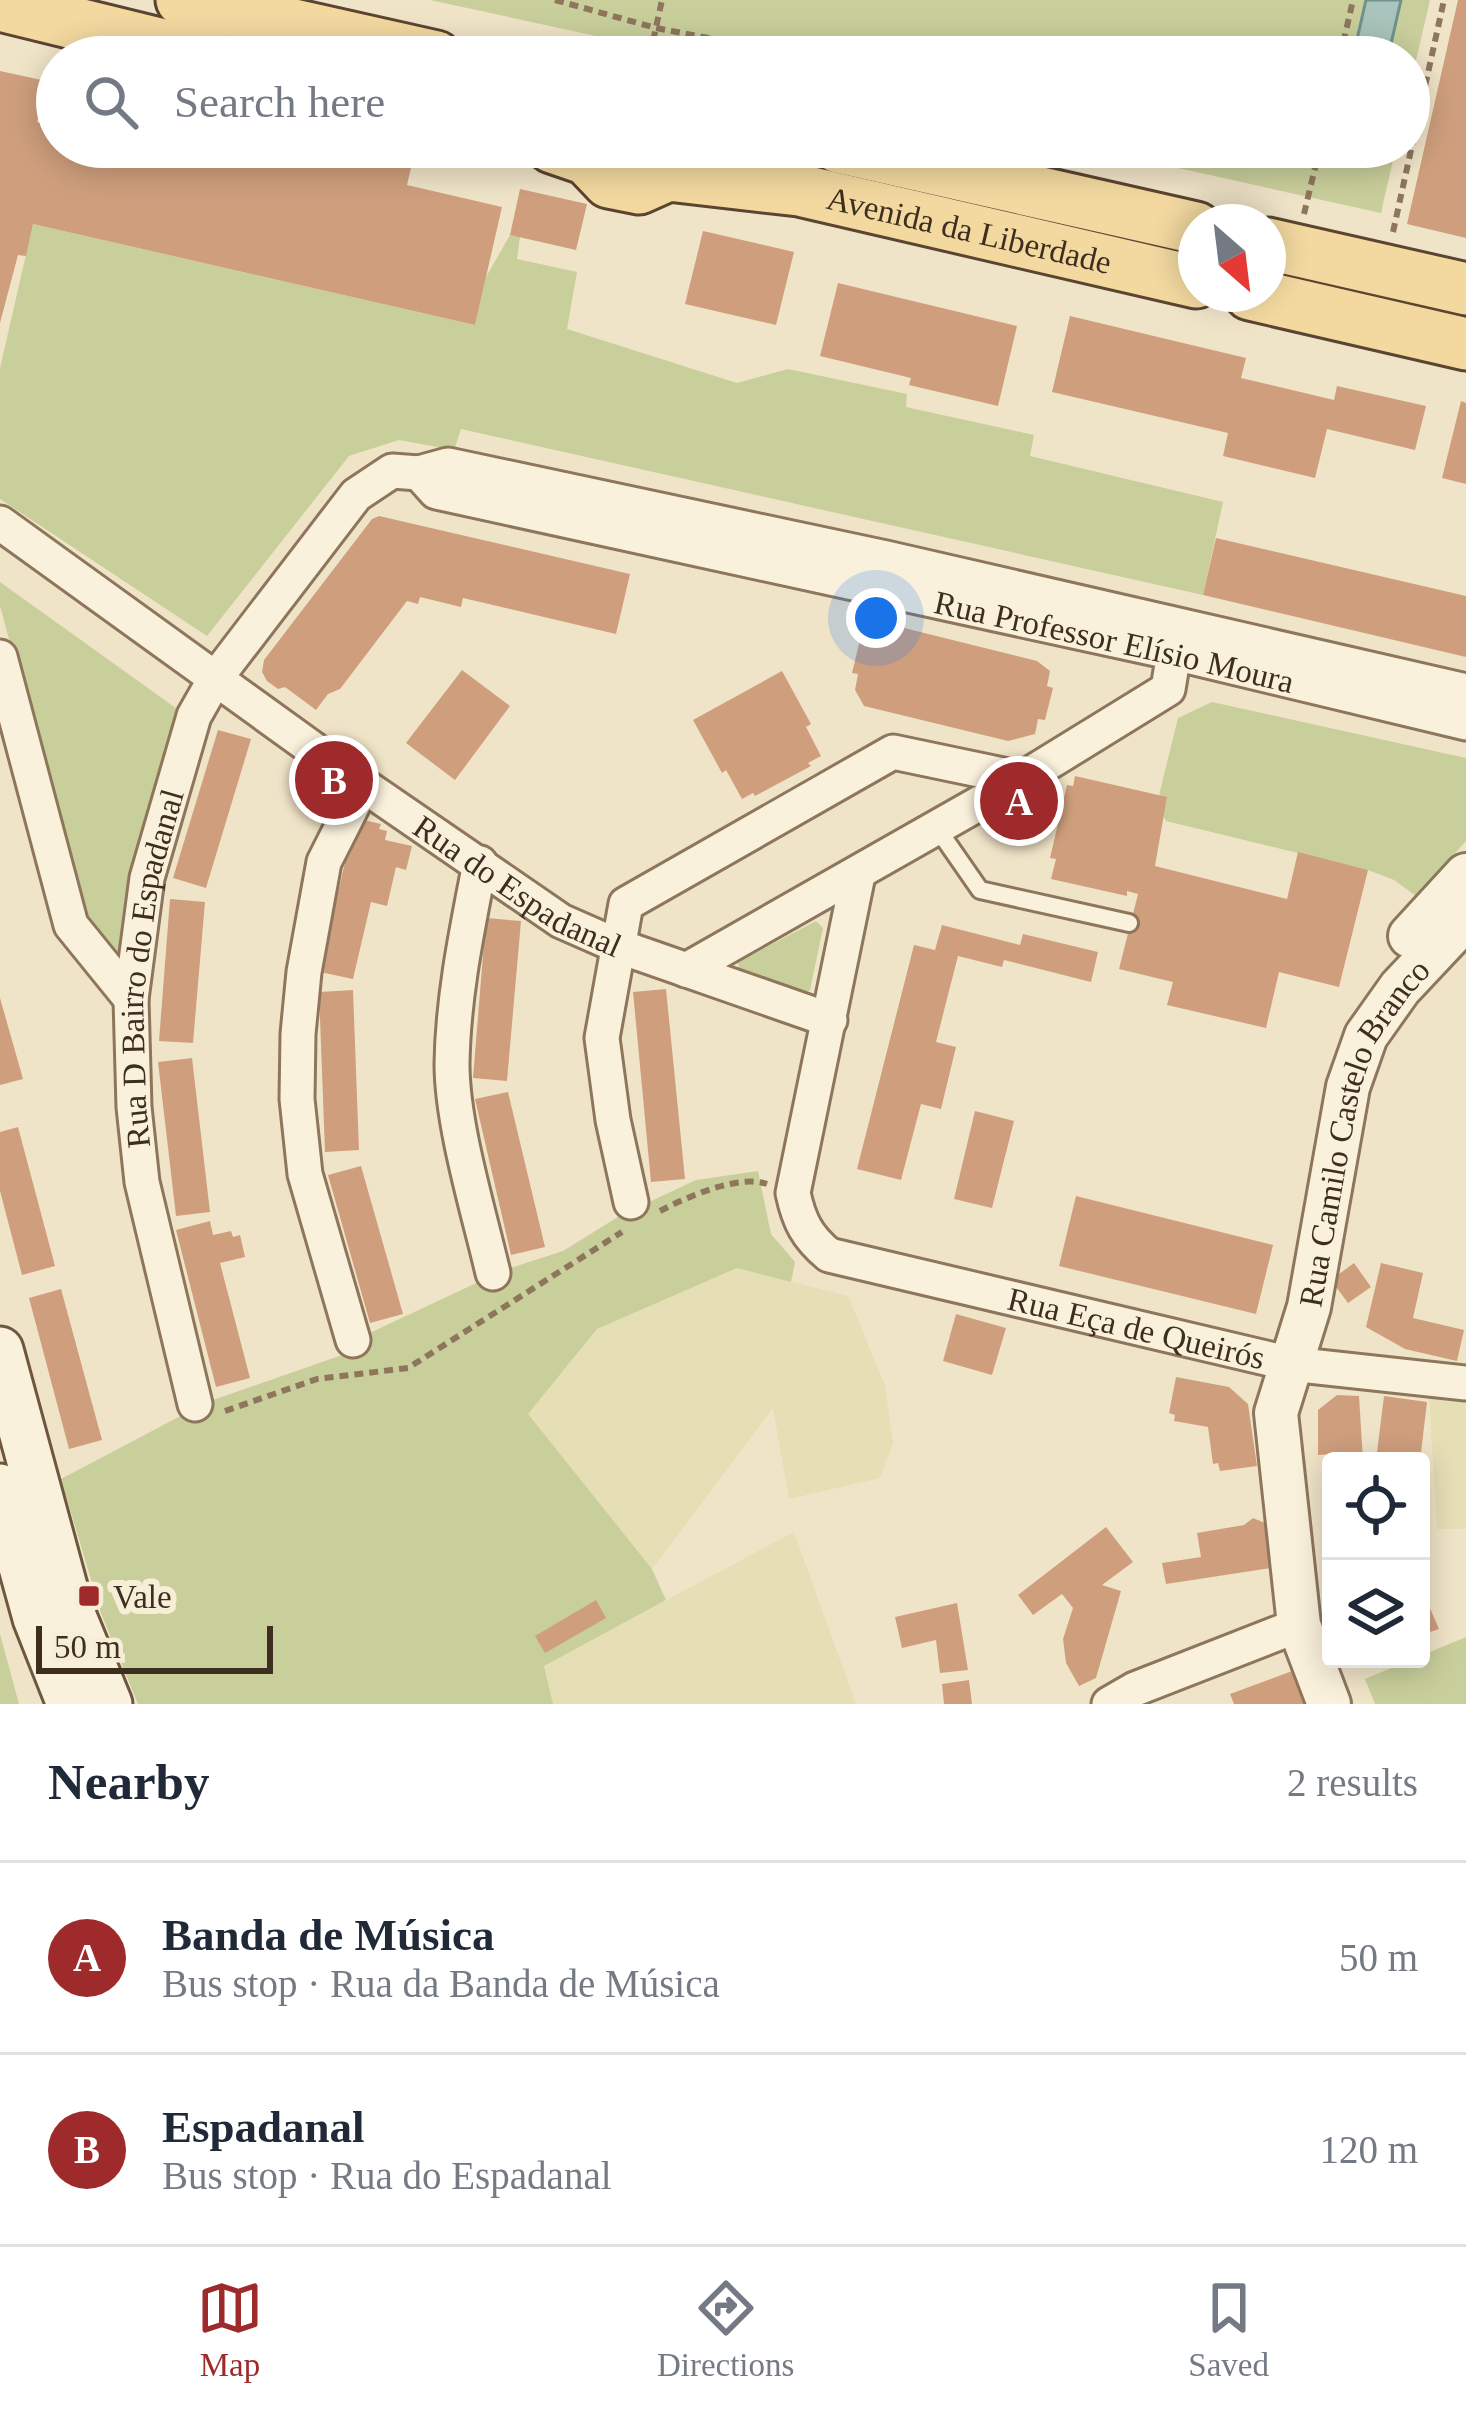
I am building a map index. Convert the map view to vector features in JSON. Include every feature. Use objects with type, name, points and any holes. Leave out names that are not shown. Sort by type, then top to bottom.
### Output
[{"type":"main road","points":[[182,0],[342,36]]},
{"type":"main road","points":[[0,5],[126,36]]},
{"type":"main road","name":"Avenida da Liberdade","points":[[593,168],[608,182],[639,188],[666,168]]},
{"type":"main road","name":"Avenida da Liberdade","points":[[706,168],[1178,278]]},
{"type":"main road","name":"Avenida da Liberdade","points":[[931,168],[1178,224]]},
{"type":"main road","points":[[1286,233],[1466,290]]},
{"type":"main road","points":[[1286,302],[1466,344]]},
{"type":"main road","points":[[0,1350],[70,1609],[109,1704]]},
{"type":"main road","points":[[0,1487],[36,1618],[70,1704]]},
{"type":"street","name":"Rua Professor Elísio Moura","points":[[215,679],[356,495],[392,471],[419,472],[448,465],[886,558],[1466,691]]},
{"type":"street","name":"Rua Professor Elísio Moura","points":[[419,472],[436,492],[1174,653],[1466,723]]},
{"type":"street","name":"Rua do Espadanal","points":[[0,524],[560,921],[830,1020]]},
{"type":"street","points":[[686,970],[858,875],[1168,688],[1174,653]]},
{"type":"street","points":[[0,657],[70,925],[131,999]]},
{"type":"street","name":"Rua D Bairro do Espadanal","points":[[196,1404],[142,1182],[131,999],[147,878],[194,716],[215,679]]},
{"type":"street","points":[[639,1214],[613,1120],[602,1038],[626,904],[893,752],[1022,779]]},
{"type":"street","points":[[353,1340],[305,1174],[297,1099],[298,1034],[324,862],[363,785]]},
{"type":"street","points":[[480,863],[459,970],[452,1069],[466,1159],[493,1273]]},
{"type":"street","points":[[793,1193],[858,875]]},
{"type":"street","name":"Rua Camilo Castelo Branco","points":[[1291,1364],[1283,1302],[1322,1081],[1341,1027],[1376,974],[1466,875]]},
{"type":"street","name":"Rua Camilo Castelo Branco","points":[[1329,1704],[1276,1413],[1310,1307],[1348,1087],[1366,1036],[1400,988],[1466,918]]},
{"type":"street","name":"Rua Eça de Queirós","points":[[793,1193],[799,1222],[829,1256],[1291,1364],[1466,1383]]},
{"type":"street","points":[[1109,1704],[1135,1689],[1315,1637]]},
{"type":"street","points":[[1339,1668],[1353,1704]]},
{"type":"lane","points":[[938,828],[980,890],[1129,923]]},
{"type":"path","points":[[555,0],[698,36]]},
{"type":"path","points":[[654,36],[662,0]]},
{"type":"path","points":[[1345,36],[1353,0]]},
{"type":"path","points":[[1430,62],[1444,0]]},
{"type":"path","points":[[1286,231],[1314,168]]},
{"type":"path","points":[[1390,241],[1406,168]]},
{"type":"path","points":[[196,1404],[201,1420],[317,1379],[408,1368],[639,1214],[694,1193],[756,1180],[793,1193]]},
{"type":"shaded area","points":[[737,1268],[848,1296],[885,1385],[893,1443],[880,1478],[789,1499],[773,1408],[652,1569],[527,1415],[597,1329]]},
{"type":"shaded area","points":[[1429,1396],[1466,1398],[1466,1529],[1437,1529]]},
{"type":"shaded area","points":[[794,1532],[856,1704],[553,1704],[543,1666]]},
{"type":"green space","points":[[430,0],[1430,0],[1422,36],[596,36]]},
{"type":"green space","points":[[1178,168],[1391,168],[1381,213]]},
{"type":"green space","points":[[33,224],[475,325],[486,277],[510,235],[520,237],[517,259],[577,272],[567,329],[737,383],[788,369],[907,394],[906,407],[1034,435],[1030,456],[1223,502],[1203,595],[461,429],[454,450],[399,440],[349,456],[207,636],[0,499],[0,368]]},
{"type":"green space","points":[[0,582],[180,711],[122,966],[84,915],[0,606]]},
{"type":"green space","points":[[1212,702],[1466,758],[1466,841],[1416,896],[1368,870],[1166,821],[1167,798],[1159,795],[1178,718]]},
{"type":"green space","points":[[816,921],[823,928],[810,990],[801,995],[739,971],[738,962]]},
{"type":"green space","points":[[758,1171],[771,1234],[795,1262],[791,1282],[737,1268],[597,1329],[528,1414],[652,1569],[666,1600],[544,1666],[553,1704],[138,1704],[101,1613],[61,1479],[207,1402],[345,1354],[359,1338],[504,1270],[563,1251],[621,1215],[696,1180]]},
{"type":"green space","points":[[0,1634],[19,1704],[0,1704]]},
{"type":"green space","points":[[1466,1637],[1466,1704],[1375,1704],[1365,1679],[1391,1668],[1430,1668],[1430,1652]]},
{"type":"water","points":[[1366,0],[1401,0],[1393,36],[1358,36]]},
{"type":"building","points":[[1458,0],[1466,0],[1466,238],[1407,224],[1420,168],[1430,168],[1430,123]]},
{"type":"building","points":[[0,71],[36,79],[36,168],[411,168],[407,185],[502,207],[475,325],[33,224],[26,256],[18,255],[0,323]]},
{"type":"building","points":[[520,189],[587,204],[576,250],[510,235]]},
{"type":"building","points":[[703,231],[794,252],[776,325],[685,304]]},
{"type":"building","points":[[838,283],[1017,326],[998,406],[909,385],[911,378],[820,356]]},
{"type":"building","points":[[1070,316],[1246,358],[1241,378],[1334,400],[1337,386],[1426,406],[1415,450],[1327,429],[1315,478],[1223,456],[1228,433],[1052,392]]},
{"type":"building","points":[[1461,401],[1466,403],[1466,484],[1442,478]]},
{"type":"building","points":[[379,516],[630,574],[616,634],[463,598],[461,607],[420,597],[418,604],[407,601],[340,689],[328,694],[316,710],[285,687],[278,689],[267,681],[262,672],[264,660]]},
{"type":"building","points":[[1216,538],[1466,596],[1466,657],[1203,595]]},
{"type":"building","points":[[884,623],[1037,661],[1050,671],[1047,686],[1053,688],[1045,720],[1038,719],[1035,734],[1008,741],[864,706],[855,690],[858,674],[852,673],[860,640],[866,642],[870,627]]},
{"type":"building","points":[[462,670],[510,706],[455,780],[406,743]]},
{"type":"building","points":[[782,671],[811,724],[806,727],[821,756],[808,763],[811,766],[742,799],[693,720]]},
{"type":"building","points":[[218,730],[251,739],[206,888],[173,878]]},
{"type":"building","points":[[1075,776],[1167,797],[1155,866],[1287,899],[1298,852],[1368,870],[1339,987],[1279,972],[1266,1028],[1167,1005],[1173,982],[1119,969],[1138,894],[1127,891],[1127,896],[1051,879],[1056,859],[1050,858],[1067,785],[1073,786]]},
{"type":"building","points":[[355,818],[381,824],[379,829],[387,831],[385,840],[412,846],[406,870],[396,867],[387,906],[371,902],[353,979],[320,972]]},
{"type":"building","points":[[170,899],[205,902],[193,1043],[159,1041]]},
{"type":"building","points":[[486,918],[521,921],[507,1081],[473,1078]]},
{"type":"building","points":[[942,925],[1020,945],[1023,934],[1098,952],[1091,982],[1004,960],[1002,967],[958,956],[936,1042],[956,1047],[941,1109],[921,1104],[901,1180],[857,1169],[914,945],[935,950]]},
{"type":"building","points":[[666,989],[685,1179],[651,1182],[633,992]]},
{"type":"building","points":[[353,990],[359,1150],[325,1152],[319,992]]},
{"type":"building","points":[[0,998],[23,1079],[0,1085]]},
{"type":"building","points":[[192,1058],[210,1212],[176,1216],[158,1062]]},
{"type":"building","points":[[508,1092],[545,1247],[511,1255],[475,1099]]},
{"type":"building","points":[[975,1111],[1014,1121],[992,1208],[954,1199]]},
{"type":"building","points":[[18,1127],[55,1266],[22,1275],[0,1191],[0,1132]]},
{"type":"building","points":[[361,1166],[403,1314],[370,1323],[328,1175]]},
{"type":"building","points":[[1076,1196],[1273,1245],[1256,1314],[1059,1266]]},
{"type":"building","points":[[210,1221],[213,1235],[231,1231],[233,1237],[240,1235],[245,1257],[220,1263],[250,1378],[216,1387],[176,1230]]},
{"type":"building","points":[[1354,1263],[1371,1287],[1348,1303],[1331,1280]]},
{"type":"building","points":[[1381,1263],[1423,1273],[1413,1318],[1464,1330],[1457,1361],[1405,1349],[1366,1327]]},
{"type":"building","points":[[61,1289],[102,1440],[69,1449],[29,1298]]},
{"type":"building","points":[[956,1314],[1006,1328],[992,1375],[943,1361]]},
{"type":"building","points":[[1176,1377],[1229,1387],[1248,1404],[1257,1466],[1220,1471],[1218,1463],[1213,1464],[1208,1427],[1174,1421],[1175,1415],[1169,1413]]},
{"type":"building","points":[[1337,1395],[1359,1396],[1362,1452],[1318,1455],[1318,1410]]},
{"type":"building","points":[[1384,1396],[1427,1402],[1421,1452],[1377,1452]]},
{"type":"building","points":[[1253,1518],[1270,1525],[1271,1568],[1166,1584],[1162,1563],[1201,1557],[1197,1533],[1244,1525]]},
{"type":"building","points":[[1106,1527],[1133,1562],[1102,1585],[1121,1591],[1096,1678],[1079,1686],[1066,1663],[1063,1639],[1073,1608],[1062,1594],[1033,1615],[1018,1595]]},
{"type":"building","points":[[596,1600],[606,1618],[545,1653],[535,1636]]},
{"type":"building","points":[[957,1603],[968,1670],[940,1673],[936,1640],[902,1648],[895,1617]]},
{"type":"building","points":[[1430,1608],[1439,1629],[1430,1632]]},
{"type":"building","points":[[1300,1668],[1325,1704],[1234,1704],[1230,1694]]},
{"type":"building","points":[[969,1680],[972,1704],[944,1704],[942,1684]]},
{"type":"place","name":"Espadanal","points":[[334,780]]},
{"type":"place","name":"Banda de Música","points":[[1019,801]]},
{"type":"place","name":"Vale","points":[[89,1596]]}]
